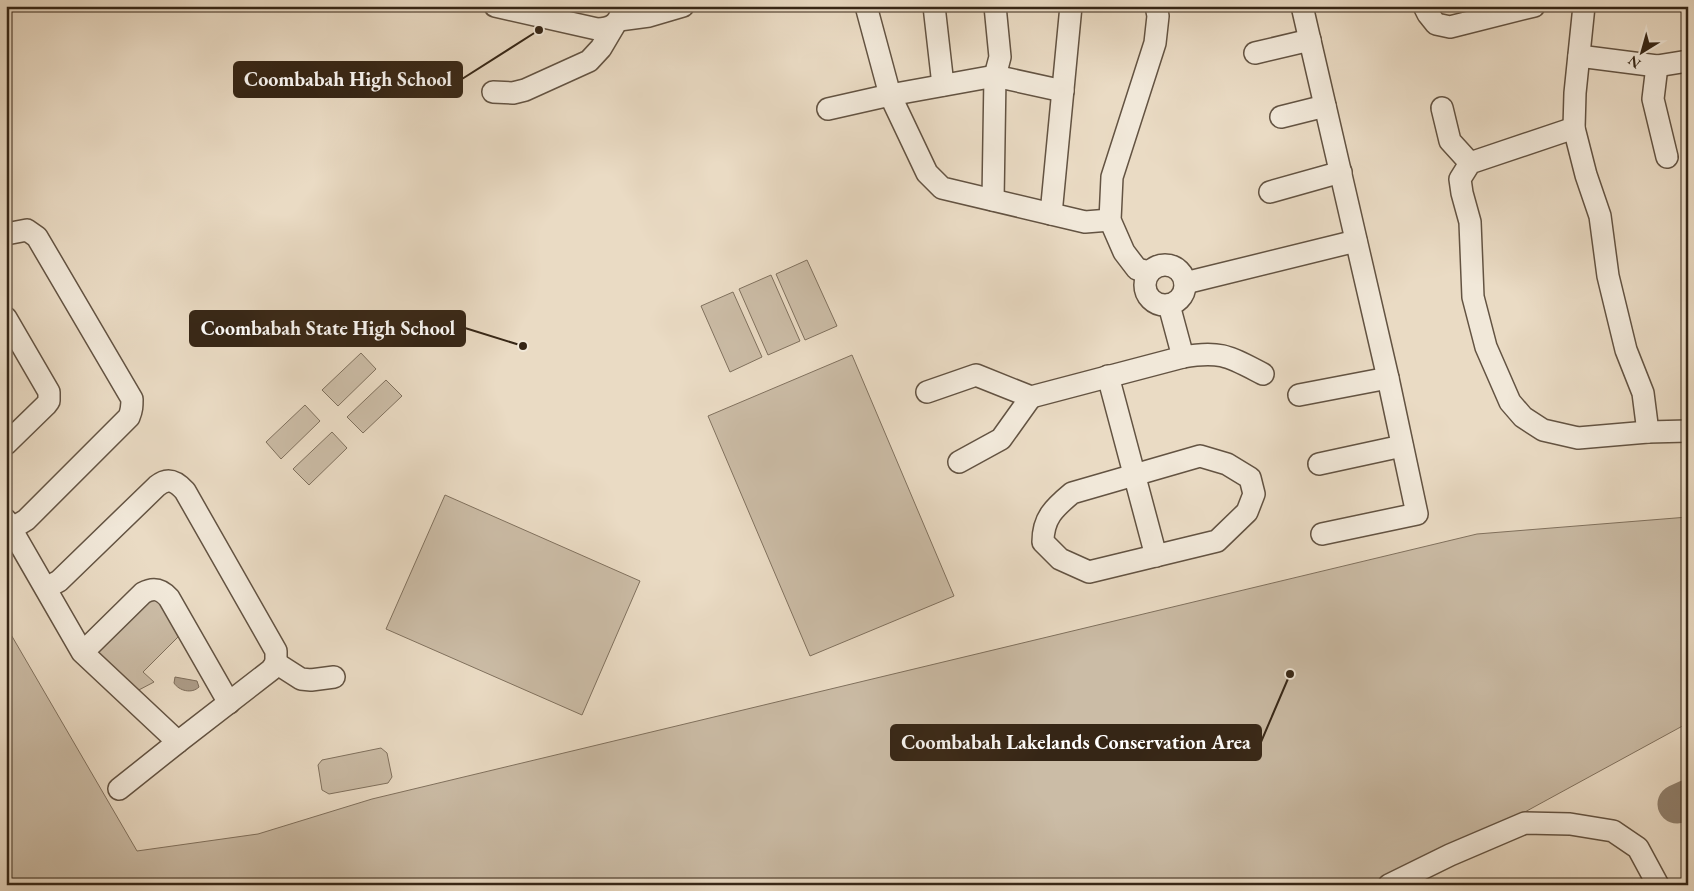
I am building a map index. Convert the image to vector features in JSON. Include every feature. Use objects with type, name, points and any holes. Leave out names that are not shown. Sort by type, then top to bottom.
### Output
[{"type":"street","points":[[495,6],[597,29],[606,29],[618,17],[650,16],[683,6]]},
{"type":"street","points":[[866,6],[890,95],[927,173],[942,188],[1086,222],[1110,220]]},
{"type":"street","points":[[934,6],[943,85]]},
{"type":"street","points":[[993,200],[995,76],[1000,56],[996,6]]},
{"type":"street","points":[[1051,214],[1071,6]]},
{"type":"street","points":[[1149,272],[1137,269],[1124,252],[1110,220],[1112,176],[1155,43],[1158,16],[1156,6]]},
{"type":"street","points":[[1302,6],[1388,378],[1417,514],[1322,534]]},
{"type":"street","points":[[1424,6],[1436,24],[1450,27],[1534,6]]},
{"type":"street","points":[[1584,6],[1574,128],[1586,175],[1600,216],[1608,276],[1626,350],[1643,393],[1648,432]]},
{"type":"street","points":[[493,92],[513,93],[525,90],[589,61],[601,48],[618,17]]},
{"type":"street","points":[[1255,53],[1310,40]]},
{"type":"street","points":[[1579,56],[1657,66],[1688,61]]},
{"type":"street","points":[[1657,66],[1653,99],[1666,157]]},
{"type":"street","points":[[828,109],[890,95],[995,76],[1063,91]]},
{"type":"street","points":[[1281,117],[1325,106]]},
{"type":"street","points":[[1442,108],[1450,141],[1470,162]]},
{"type":"street","points":[[1574,128],[1470,162],[1460,179],[1470,222],[1473,297],[1486,347],[1510,402],[1523,417],[1543,430],[1578,438],[1648,432],[1688,431]]},
{"type":"street","points":[[1270,192],[1340,172]]},
{"type":"street","points":[[6,234],[27,230],[37,237],[132,399],[132,411],[128,417],[26,520],[9,525],[83,652],[178,742]]},
{"type":"street","points":[[1185,283],[1356,241]]},
{"type":"street","points":[[1161,265],[1168,265],[1180,271],[1185,283],[1181,297],[1169,305],[1156,304],[1150,300],[1145,292],[1145,279],[1149,272],[1161,265]]},
{"type":"street","points":[[1169,305],[1183,357]]},
{"type":"street","points":[[6,318],[49,392],[50,397],[46,405],[6,444]]},
{"type":"street","points":[[927,392],[976,374],[1031,397],[1183,357],[1205,353],[1228,356],[1264,374]]},
{"type":"street","points":[[1108,376],[1156,556]]},
{"type":"street","points":[[1299,395],[1388,378]]},
{"type":"street","points":[[959,462],[1001,439],[1031,397]]},
{"type":"street","points":[[1318,464],[1402,446]]},
{"type":"street","points":[[1200,456],[1227,464],[1250,478],[1254,494],[1248,512],[1217,541],[1089,572],[1060,559],[1043,542],[1043,527],[1057,505],[1072,493],[1134,475],[1200,456]]},
{"type":"street","points":[[46,588],[59,581],[157,486],[166,480],[175,482],[185,491],[276,651],[276,663],[271,670],[119,789]]},
{"type":"street","points":[[83,652],[143,593],[153,589],[163,592],[169,598],[229,703]]},
{"type":"street","points":[[276,663],[301,679],[311,680],[334,677]]},
{"type":"street","points":[[1389,885],[1525,823],[1570,824],[1613,832],[1638,848],[1658,885]]},
{"type":"shaded area","points":[[807,260],[837,326],[805,340],[776,274]]},
{"type":"shaded area","points":[[771,275],[800,341],[768,355],[739,289]]},
{"type":"shaded area","points":[[733,292],[762,357],[730,372],[701,306]]},
{"type":"shaded area","points":[[361,353],[376,369],[338,406],[322,390]]},
{"type":"shaded area","points":[[852,355],[954,596],[810,656],[708,416]]},
{"type":"shaded area","points":[[386,380],[402,396],[363,433],[347,417]]},
{"type":"shaded area","points":[[305,405],[320,421],[281,459],[266,442]]},
{"type":"shaded area","points":[[332,432],[347,448],[309,485],[293,469]]},
{"type":"shaded area","points":[[445,495],[640,581],[582,715],[386,629]]},
{"type":"shaded area","points":[[1688,517],[1688,723],[1391,885],[6,885],[6,626],[137,851],[258,834],[372,799],[1477,534]]},
{"type":"shaded area","points":[[154,594],[183,632],[143,672],[154,682],[135,692],[98,652]]},
{"type":"shaded area","points":[[175,677],[197,681],[199,687],[189,691],[182,690],[174,683]]},
{"type":"shaded area","points":[[381,748],[387,753],[392,777],[388,783],[329,794],[322,790],[318,765],[322,760]]},
{"type":"taxiway","points":[[1677,804],[1688,799]]},
{"type":"place","name":"Coombabah High School","points":[[539,30]]},
{"type":"place","name":"Coombabah State High School","points":[[523,346]]},
{"type":"place","name":"Coombabah Lakelands Conservation Area","points":[[1290,674]]}]
